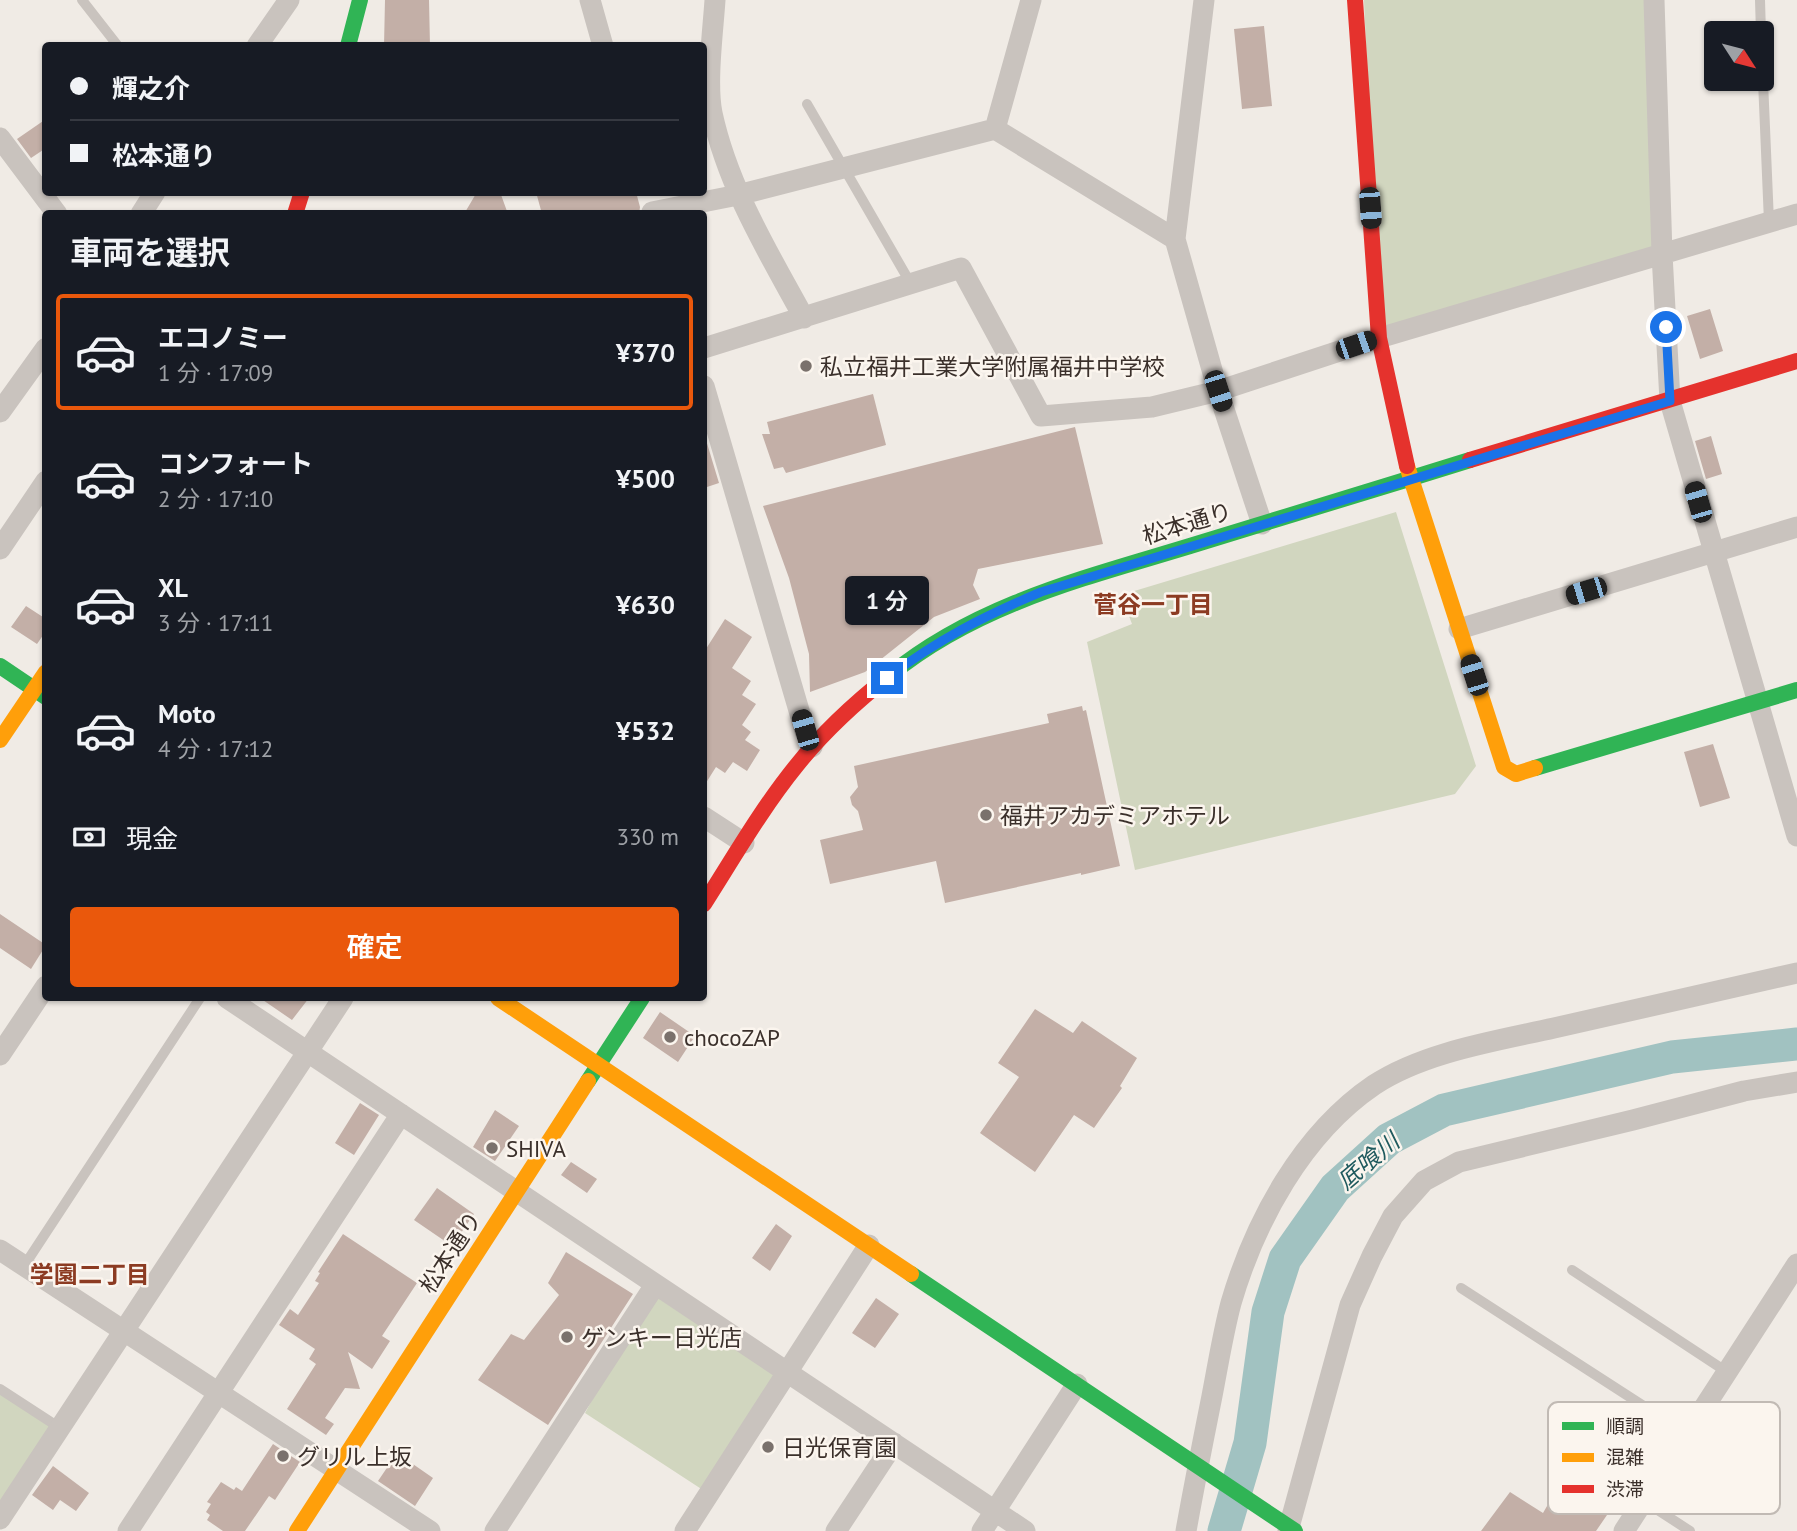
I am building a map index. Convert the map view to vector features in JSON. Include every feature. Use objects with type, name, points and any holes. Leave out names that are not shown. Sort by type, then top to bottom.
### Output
[{"type":"street","points":[[260,42],[289,0]]},
{"type":"street","points":[[349,42],[360,0]]},
{"type":"street","points":[[590,0],[602,42]]},
{"type":"street","points":[[715,0],[710,96],[712,112],[738,195],[804,318]]},
{"type":"street","points":[[995,129],[1031,0]]},
{"type":"street","points":[[1204,0],[1175,239],[1218,391],[1262,524]]},
{"type":"street","points":[[1356,0],[1379,338],[1410,478],[1504,767],[1516,774],[1797,690]]},
{"type":"street","points":[[1654,0],[1662,254],[1670,401],[1797,836]]},
{"type":"street","points":[[650,206],[738,195],[995,129],[1175,239]]},
{"type":"street","points":[[0,138],[42,194]]},
{"type":"street","points":[[707,347],[961,268],[1041,416],[1152,407],[1218,391],[1379,338],[1797,214]]},
{"type":"street","points":[[0,412],[42,354]]},
{"type":"street","name":"松本通り","points":[[707,899],[812,747],[868,692],[926,649],[992,612],[1041,592],[1797,361]]},
{"type":"street","points":[[707,396],[812,747]]},
{"type":"street","points":[[0,548],[42,487]]},
{"type":"street","points":[[1459,629],[1797,527]]},
{"type":"street","points":[[0,666],[40,693],[0,740]]},
{"type":"street","points":[[707,819],[744,843]]},
{"type":"street","points":[[1186,1531],[1204,1470],[1231,1304],[1247,1254],[1275,1198],[1310,1147],[1337,1115],[1374,1085],[1417,1063],[1488,1043],[1797,973]]},
{"type":"street","points":[[0,1055],[42,992]]},
{"type":"street","points":[[232,1001],[1026,1531]]},
{"type":"street","points":[[0,1519],[341,1001]]},
{"type":"street","points":[[502,1001],[1288,1527],[1350,1305],[1393,1216],[1424,1181],[1459,1161],[1744,1091],[1797,1082]]},
{"type":"street","name":"松本通り","points":[[297,1531],[640,1001]]},
{"type":"street","points":[[128,1531],[401,1114]]},
{"type":"street","points":[[685,1531],[869,1245]]},
{"type":"street","points":[[0,1250],[430,1531]]},
{"type":"street","points":[[1708,1402],[1794,1275]]},
{"type":"street","points":[[495,1531],[655,1285]]},
{"type":"street","points":[[982,1531],[1077,1384]]},
{"type":"street","points":[[836,1531],[894,1443]]},
{"type":"street","points":[[1624,1531],[1635,1514]]},
{"type":"lane","points":[[82,0],[115,42]]},
{"type":"lane","points":[[1760,0],[1761,21]]},
{"type":"lane","points":[[1763,91],[1769,222]]},
{"type":"lane","points":[[807,104],[911,284]]},
{"type":"lane","points":[[24,1266],[198,1001]]},
{"type":"lane","points":[[1572,1270],[1727,1372]]},
{"type":"lane","points":[[1461,1288],[1637,1402]]},
{"type":"lane","points":[[0,1389],[60,1428]]},
{"type":"lane","points":[[1663,1514],[1690,1531]]},
{"type":"green space","points":[[1364,0],[1645,0],[1662,254],[1379,338]]},
{"type":"green space","points":[[1396,512],[1476,766],[1455,794],[1135,870],[1087,642],[1132,624],[1121,595]]},
{"type":"green space","points":[[655,1285],[787,1372],[709,1494],[585,1413]]},
{"type":"green space","points":[[0,1389],[60,1428],[0,1519]]},
{"type":"building","points":[[385,0],[429,0],[430,42],[384,42]]},
{"type":"building","points":[[1264,26],[1272,106],[1242,109],[1234,29]]},
{"type":"building","points":[[42,122],[42,151],[31,158],[17,139]]},
{"type":"building","points":[[475,196],[501,196],[507,210],[466,210]]},
{"type":"building","points":[[537,196],[637,196],[640,207],[640,210],[541,210]]},
{"type":"building","points":[[1710,309],[1723,351],[1700,359],[1687,316]]},
{"type":"building","points":[[873,394],[886,445],[786,473],[783,467],[774,469],[762,434],[770,434],[767,422]]},
{"type":"building","points":[[1075,427],[1103,544],[978,569],[973,585],[980,599],[934,617],[865,672],[810,692],[809,654],[789,578],[763,506]]},
{"type":"building","points":[[1711,436],[1722,474],[1706,479],[1695,441]]},
{"type":"building","points":[[707,443],[719,483],[707,487]]},
{"type":"building","points":[[26,606],[42,616],[42,637],[37,644],[11,627]]},
{"type":"building","points":[[725,619],[752,637],[732,668],[751,681],[742,695],[756,704],[742,725],[751,732],[745,740],[760,750],[747,771],[733,762],[725,773],[716,767],[707,781],[707,647]]},
{"type":"building","points":[[1082,706],[1083,711],[1086,710],[1120,866],[945,903],[936,861],[830,884],[820,840],[863,830],[858,811],[852,805],[850,797],[858,787],[854,766],[1049,723],[1047,714]]},
{"type":"building","points":[[1713,744],[1730,798],[1700,807],[1684,752]]},
{"type":"building","points":[[0,914],[42,942],[42,951],[31,969],[0,948]]},
{"type":"building","points":[[264,1001],[307,1001],[292,1020]]},
{"type":"building","points":[[1035,1009],[1073,1033],[1082,1021],[1137,1058],[1120,1086],[1122,1088],[1094,1128],[1074,1115],[1035,1172],[980,1133],[1019,1077],[998,1063]]},
{"type":"building","points":[[660,1012],[695,1036],[678,1062],[643,1038]]},
{"type":"building","points":[[360,1103],[379,1115],[354,1155],[335,1143]]},
{"type":"building","points":[[495,1110],[519,1126],[495,1161],[473,1147]]},
{"type":"building","points":[[571,1162],[597,1179],[587,1193],[561,1175]]},
{"type":"building","points":[[437,1188],[474,1214],[452,1246],[414,1220]]},
{"type":"building","points":[[776,1224],[792,1236],[770,1271],[752,1258]]},
{"type":"building","points":[[343,1234],[417,1283],[382,1336],[390,1341],[372,1369],[348,1352],[360,1389],[345,1388],[325,1418],[334,1424],[326,1435],[287,1409],[316,1364],[309,1359],[315,1349],[279,1325],[290,1309],[298,1315],[319,1283],[315,1281],[320,1273],[318,1272]]},
{"type":"building","name":"ゲンキー日光店","points":[[566,1252],[633,1294],[548,1425],[478,1380],[511,1334],[524,1340],[559,1295],[548,1283]]},
{"type":"building","points":[[876,1298],[899,1314],[875,1348],[852,1333]]},
{"type":"building","points":[[273,1444],[300,1462],[275,1500],[269,1496],[245,1531],[223,1531],[207,1520],[210,1515],[206,1512],[211,1504],[207,1502],[221,1482],[234,1490],[236,1487],[242,1491]]},
{"type":"building","points":[[397,1453],[433,1478],[415,1506],[378,1481]]},
{"type":"building","points":[[53,1466],[89,1493],[76,1511],[60,1500],[53,1510],[32,1495]]},
{"type":"building","points":[[1510,1492],[1543,1513],[1548,1504],[1548,1514],[1607,1515],[1596,1531],[1481,1531]]},
{"type":"waterway","name":"底喰川","points":[[1224,1531],[1250,1443],[1268,1312],[1285,1259],[1335,1188],[1389,1139],[1444,1110],[1672,1057],[1797,1044]]},
{"type":"traffic: fast","points":[[349,42],[360,0]]},
{"type":"traffic: fast","points":[[890,675],[959,629],[1033,596],[1470,460]]},
{"type":"traffic: fast","points":[[0,666],[42,694]]},
{"type":"traffic: fast","points":[[1535,768],[1797,690]]},
{"type":"traffic: fast","points":[[588,1081],[640,1001]]},
{"type":"traffic: fast","points":[[911,1274],[1295,1531]]},
{"type":"traffic: slow","points":[[1407,466],[1504,767],[1516,774],[1535,768]]},
{"type":"traffic: slow","points":[[0,740],[42,678]]},
{"type":"traffic: slow","points":[[502,1001],[911,1274]]},
{"type":"traffic: slow","points":[[297,1531],[588,1081]]},
{"type":"traffic: jam","points":[[1355,0],[1379,338],[1407,466]]},
{"type":"traffic: jam","points":[[296,210],[301,196]]},
{"type":"traffic: jam","points":[[1470,460],[1797,361]]},
{"type":"traffic: jam","points":[[707,899],[760,815],[797,765],[841,717],[890,675]]},
{"type":"place","name":"私立福井工業大学附属福井中学校","points":[[806,366]]},
{"type":"place","name":"福井アカデミアホテル","points":[[986,815]]},
{"type":"place","name":"chocoZAP","points":[[670,1037]]},
{"type":"place","name":"SHIVA","points":[[492,1148]]},
{"type":"place","name":"ゲンキー日光店","points":[[567,1337]]},
{"type":"place","name":"日光保育園","points":[[768,1447]]},
{"type":"place","name":"グリル上坂","points":[[283,1456]]},
{"type":"district","name":"菅谷一丁目","points":[[1153,604]]},
{"type":"district","name":"学園二丁目","points":[[90,1274]]},
{"type":"route","points":[[887,678],[951,634],[992,612],[1041,592],[1670,401],[1666,327]]}]
